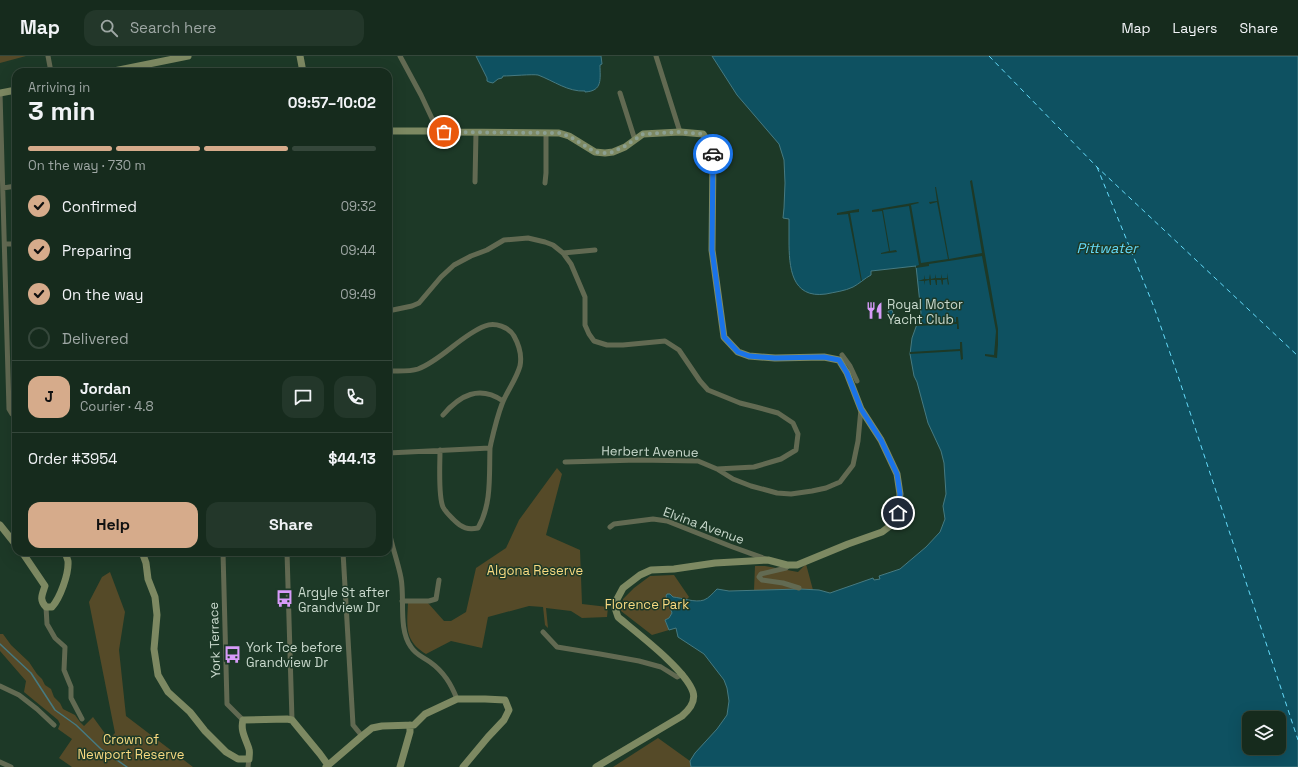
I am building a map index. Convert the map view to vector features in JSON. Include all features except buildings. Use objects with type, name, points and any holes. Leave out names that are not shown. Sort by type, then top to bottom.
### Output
[{"type":"street","points":[[48,56],[50,68]]},
{"type":"street","points":[[129,68],[188,56]]},
{"type":"street","points":[[300,56],[302,68]]},
{"type":"street","points":[[400,56],[436,130]]},
{"type":"street","points":[[656,56],[680,132]]},
{"type":"street","points":[[12,91],[0,93],[5,244],[3,309],[9,409],[12,411]]},
{"type":"street","points":[[620,93],[635,140]]},
{"type":"street","points":[[392,131],[436,130],[559,133],[569,136],[595,152],[605,153],[613,152],[643,134],[680,132],[703,134],[710,145],[713,154],[712,250],[724,337],[738,352],[749,356],[775,358],[824,357],[839,360],[847,373],[861,409],[881,440],[897,474],[900,494],[898,513],[890,526],[882,532],[797,565],[768,560],[715,563],[674,569],[651,570],[640,575],[623,588],[616,601],[615,608],[618,617],[683,674],[693,693],[691,708],[682,716],[596,767]]},
{"type":"street","points":[[475,182],[476,132]]},
{"type":"street","points":[[545,183],[546,133]]},
{"type":"street","points":[[2,188],[12,187]]},
{"type":"street","points":[[392,310],[419,303],[441,276],[454,265],[487,250],[504,240],[528,238],[553,245],[564,253],[571,264],[585,297],[585,326],[594,341],[607,345],[623,346],[665,341],[679,350],[708,390],[740,403],[778,413],[793,423],[798,434],[796,450],[781,460],[754,468],[717,469]]},
{"type":"street","points":[[5,244],[12,244]]},
{"type":"street","points":[[564,253],[595,250]]},
{"type":"street","points":[[392,370],[417,370],[427,365],[476,330],[486,325],[494,324],[504,327],[512,333],[520,350],[520,364],[514,380],[503,401],[490,448],[488,496],[483,518],[478,528],[465,529],[447,513],[442,505],[440,494],[440,450]]},
{"type":"street","points":[[842,355],[854,372],[857,381]]},
{"type":"street","points":[[443,415],[460,399],[471,393],[480,392],[496,396],[503,401]]},
{"type":"street","name":"Herbert Avenue","points":[[565,462],[638,460],[698,461],[745,484],[777,493],[791,494],[812,491],[826,488],[840,482],[853,465],[858,440],[861,409]]},
{"type":"street","points":[[392,453],[490,448]]},
{"type":"street","name":"Elvina Avenue","points":[[610,527],[614,524],[653,519],[667,521],[768,560]]},
{"type":"street","points":[[0,525],[12,540]]},
{"type":"street","points":[[392,544],[401,579],[404,626],[410,646],[417,654],[440,670],[451,684],[457,699]]},
{"type":"street","points":[[25,556],[45,586],[42,603],[46,607],[47,624],[55,638],[65,647],[64,670],[71,686],[72,698],[82,718]]},
{"type":"street","points":[[46,607],[52,607],[56,603],[67,573],[68,560],[66,556]]},
{"type":"street","points":[[143,556],[148,579],[155,597],[157,616],[154,649],[158,675],[168,692],[190,712],[226,752],[238,759],[249,759]]},
{"type":"street","name":"York Terrace","points":[[223,556],[228,704],[243,720]]},
{"type":"street","points":[[287,556],[292,720],[320,754],[327,766],[372,728],[382,726],[410,725],[416,723],[428,712],[457,699],[505,700],[509,710],[504,720],[483,742],[463,767]]},
{"type":"street","points":[[343,556],[353,725],[362,736]]},
{"type":"street","points":[[790,565],[786,568],[761,574],[759,577],[762,580],[783,583],[799,588]]},
{"type":"street","points":[[402,601],[429,601],[436,599],[439,580]]},
{"type":"street","points":[[543,632],[557,647],[600,654],[661,667],[677,677],[683,674]]},
{"type":"street","points":[[0,686],[19,695],[54,725]]},
{"type":"street","points":[[248,767],[249,750],[242,731],[243,720],[292,720]]},
{"type":"street","points":[[400,767],[410,732],[410,725]]},
{"type":"street","points":[[0,762],[11,767]]},
{"type":"green space","points":[[0,56],[26,56],[0,63]]},
{"type":"green space","name":"Algona Reserve","points":[[557,468],[562,474],[546,535],[580,550],[582,604],[608,607],[607,617],[582,618],[571,611],[546,608],[548,628],[545,625],[543,607],[529,606],[488,617],[482,648],[451,641],[426,654],[419,649],[410,638],[408,632],[408,603],[428,603],[444,621],[451,621],[466,612],[476,568],[506,548],[519,520]]},
{"type":"green space","points":[[806,564],[813,590],[754,590],[755,566],[765,566],[798,572]]},
{"type":"green space","name":"Crown of Newport Reserve","points":[[110,572],[125,612],[119,650],[126,716],[193,767],[72,767],[59,758],[72,739],[58,729],[60,724],[58,720],[24,692],[26,681],[0,651],[0,634],[3,634],[11,645],[29,662],[45,685],[51,689],[54,697],[63,709],[75,715],[84,726],[93,717],[109,739],[115,733],[89,602],[102,577]]},
{"type":"green space","name":"Florence Park","points":[[674,575],[689,597],[687,599],[666,596],[672,613],[669,618],[665,620],[669,630],[652,635],[621,611],[623,599],[634,588],[650,576]]},
{"type":"green space","points":[[658,738],[690,761],[691,767],[613,767]]},
{"type":"water","points":[[476,56],[601,56],[602,64],[600,65],[600,79],[598,87],[591,91],[585,92],[567,88],[538,75],[503,76],[493,83],[489,82],[487,81],[487,78]]},
{"type":"water","name":"Pittwater","points":[[712,56],[1298,56],[1298,767],[691,767],[690,761],[695,753],[717,729],[727,715],[729,701],[724,680],[704,654],[678,637],[676,628],[669,630],[665,620],[669,618],[672,613],[666,596],[667,594],[670,594],[673,597],[700,601],[706,599],[717,589],[729,591],[800,589],[819,590],[830,593],[873,578],[874,580],[880,579],[879,576],[900,569],[926,547],[940,532],[945,519],[943,506],[946,494],[944,463],[941,451],[928,423],[914,376],[910,354],[912,338],[921,313],[916,266],[871,271],[871,275],[853,287],[826,294],[814,294],[805,291],[799,286],[794,279],[791,270],[789,250],[789,219],[783,218],[785,183],[784,160],[779,144],[737,95]]},
{"type":"water","points":[[892,310],[896,323],[892,324],[888,311]]},
{"type":"pier","points":[[972,180],[998,329],[997,358],[985,356],[985,354],[994,355],[996,331],[982,256],[929,264],[929,266],[916,268],[916,266],[919,265],[909,206],[883,210],[890,251],[896,250],[897,252],[881,254],[889,251],[882,211],[872,212],[872,210],[918,202],[919,203],[911,205],[921,263],[948,259],[937,202],[930,204],[929,202],[937,201],[936,187],[949,259],[982,253],[970,181]]},
{"type":"pier","points":[[859,209],[859,212],[850,213],[862,281],[848,214],[837,215],[837,213]]},
{"type":"pier","points":[[947,273],[948,285],[947,279],[943,280],[942,285],[941,280],[937,280],[937,285],[935,280],[931,280],[931,285],[929,280],[925,281],[925,285],[924,281],[918,281],[924,279],[924,275],[925,279],[929,279],[930,274],[931,279],[935,278],[936,274],[936,278],[941,278],[941,274],[942,278],[947,278]]},
{"type":"pier","points":[[956,317],[958,317],[959,329],[957,329],[957,324],[916,326],[916,324],[956,322]]},
{"type":"pier","points":[[960,342],[962,342],[963,359],[961,360],[960,351],[910,354],[910,352],[960,349]]},
{"type":"waterway","points":[[0,644],[31,673],[55,710],[76,725],[101,749],[127,767]]},
{"type":"ferry route","points":[[989,56],[1097,167],[1298,356]]},
{"type":"ferry route","points":[[1097,167],[1154,307],[1298,740]]},
{"type":"way so far","points":[[444,132],[559,133],[569,136],[595,152],[605,153],[613,152],[643,134],[690,132],[703,134],[710,145],[713,154]]},
{"type":"place","name":"Royal Motor Yacht Club","points":[[874,311]]},
{"type":"place","name":"Argyle St after Grandview Dr","points":[[285,599]]},
{"type":"place","name":"York Tce before Grandview Dr","points":[[233,654]]},
{"type":"route","points":[[713,154],[712,250],[724,337],[738,352],[749,356],[775,358],[824,357],[839,360],[847,373],[861,409],[881,440],[897,474],[900,494],[898,513]]}]
